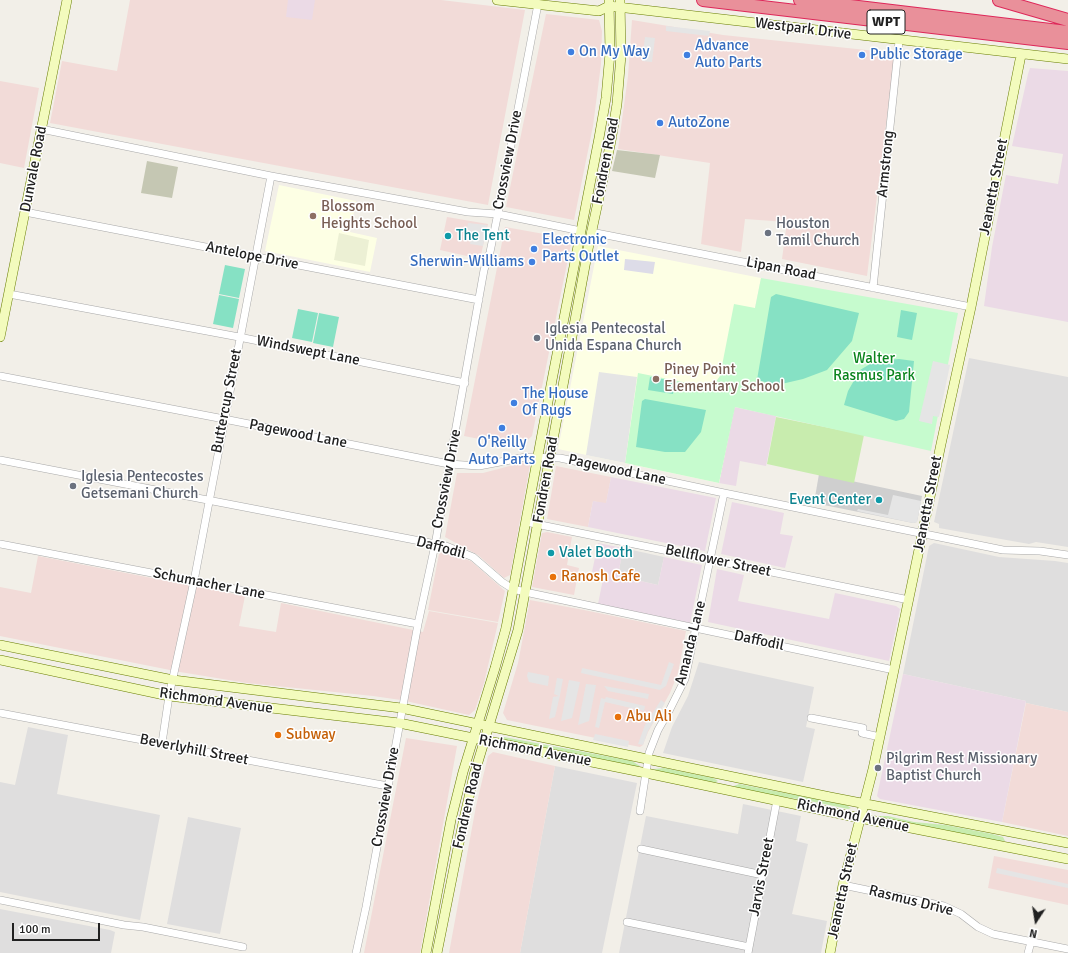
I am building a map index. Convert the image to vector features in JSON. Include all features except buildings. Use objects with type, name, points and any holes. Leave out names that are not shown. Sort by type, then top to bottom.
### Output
[{"type":"highway","name":"WPT","points":[[703,0],[1068,43]]},
{"type":"highway","name":"WPT","points":[[800,0],[1068,32]]},
{"type":"highway","points":[[999,0],[1068,20]]},
{"type":"main road","name":"Dunvale Road","points":[[0,337],[67,0]]},
{"type":"main road","name":"Westpark Drive","points":[[497,0],[599,11],[609,3],[620,4],[899,41],[1068,59]]},
{"type":"main road","points":[[602,0],[609,3]]},
{"type":"main road","name":"Fondren Road","points":[[426,953],[449,833],[463,772],[506,628],[539,457],[552,380],[606,98],[610,53],[609,3]]},
{"type":"main road","name":"Fondren Road","points":[[438,953],[474,775],[518,630],[591,232],[611,141],[621,55],[620,4]]},
{"type":"main road","name":"Jeanetta Street","points":[[830,953],[843,885],[880,737],[971,307],[1021,55]]},
{"type":"main road","points":[[608,68],[620,70]]},
{"type":"main road","points":[[599,138],[611,141]]},
{"type":"main road","points":[[589,190],[591,208],[588,226],[591,232]]},
{"type":"main road","points":[[581,231],[585,240],[582,281]]},
{"type":"main road","points":[[566,309],[576,312]]},
{"type":"main road","points":[[552,380],[563,383]]},
{"type":"main road","name":"Richmond Avenue","points":[[0,645],[173,680],[401,708],[864,803],[1068,843]]},
{"type":"main road","points":[[18,664],[22,649]]},
{"type":"main road","name":"Richmond Avenue","points":[[0,660],[169,696],[399,723],[860,818],[1068,859]]},
{"type":"main road","points":[[96,681],[98,665]]},
{"type":"main road","points":[[248,706],[250,689]]},
{"type":"main road","points":[[324,714],[326,699]]},
{"type":"main road","points":[[449,833],[461,835]]},
{"type":"main road","points":[[431,927],[442,930]]},
{"type":"street","name":"Crossview Drive","points":[[356,953],[366,907],[401,708],[435,545],[484,270],[490,252],[498,214],[538,4]]},
{"type":"street","name":"Armstrong","points":[[873,288],[899,41]]},
{"type":"street","points":[[41,129],[271,176],[468,212],[498,214],[581,231]]},
{"type":"street","name":"Buttercup Street","points":[[162,744],[169,696],[194,581],[271,176]]},
{"type":"street","name":"Antelope Drive","points":[[25,212],[479,300]]},
{"type":"street","name":"Lipan Road","points":[[591,232],[971,307]]},
{"type":"street","name":"Windswept Lane","points":[[9,294],[240,337],[465,383]]},
{"type":"street","name":"Pagewood Lane","points":[[0,376],[449,464],[479,466],[526,457],[560,458],[1003,550],[1040,551],[1068,555]]},
{"type":"street","name":"Daffodil","points":[[0,460],[446,546],[473,557],[502,582],[513,589],[894,670]]},
{"type":"street","name":"Amanda Lane","points":[[640,811],[648,759],[658,730],[685,679],[724,493]]},
{"type":"street","name":"Bellflower Street","points":[[526,522],[909,600]]},
{"type":"street","name":"Schumacher Lane","points":[[0,544],[418,624]]},
{"type":"street","name":"Beverlyhill Street","points":[[0,713],[388,786]]},
{"type":"street","points":[[811,718],[863,728],[862,733],[880,737]]},
{"type":"street","name":"Jarvis Street","points":[[748,950],[777,800]]},
{"type":"street","points":[[642,849],[763,875]]},
{"type":"street","name":"Rasmus Drive","points":[[843,885],[944,906],[961,914],[986,931],[1030,942],[1068,949]]},
{"type":"street","points":[[0,900],[243,947]]},
{"type":"street","points":[[627,922],[748,950]]},
{"type":"street","points":[[1028,953],[1030,942]]},
{"type":"shaded area","points":[[130,0],[441,0],[525,10],[488,205],[50,123],[62,61],[117,71]]},
{"type":"shaded area","points":[[288,0],[315,0],[312,20],[286,17]]},
{"type":"shaded area","points":[[546,14],[599,20],[602,31],[601,64],[593,126],[574,220],[506,207]]},
{"type":"shaded area","points":[[632,20],[723,35],[895,53],[867,276],[782,259],[787,222],[745,219],[741,252],[701,244],[710,163],[618,149],[628,76]]},
{"type":"shaded area","points":[[666,26],[710,31],[709,36],[666,31]]},
{"type":"shaded area","points":[[645,37],[655,38],[652,62],[642,61]]},
{"type":"shaded area","points":[[1030,68],[1068,71],[1068,322],[984,306],[992,247],[1006,175],[1058,184],[1063,154],[1012,146]]},
{"type":"shaded area","points":[[0,81],[39,88],[24,168],[0,163]]},
{"type":"shaded area","points":[[617,150],[660,155],[655,178],[612,171]]},
{"type":"shaded area","points":[[147,161],[178,167],[172,198],[141,193]]},
{"type":"shaded area","name":"Blossom Heights School","points":[[279,185],[356,201],[350,232],[377,238],[370,272],[265,251]]},
{"type":"shaded area","name":"The Tent","points":[[447,217],[488,224],[480,259],[440,250]]},
{"type":"shaded area","points":[[468,223],[487,225],[483,246],[470,244],[471,239],[465,238]]},
{"type":"shaded area","points":[[505,227],[572,239],[532,436],[520,447],[464,436]]},
{"type":"shaded area","points":[[339,233],[369,240],[365,266],[334,260]]},
{"type":"shaded area","name":"Piney Point Elementary School","points":[[598,246],[761,278],[719,483],[558,449]]},
{"type":"shaded area","points":[[625,259],[655,262],[653,274],[624,270]]},
{"type":"shaded area","points":[[969,358],[1068,377],[1068,547],[1036,542],[1029,544],[939,528],[939,524],[934,522]]},
{"type":"shaded area","points":[[933,361],[950,365],[939,417],[933,416],[932,424],[919,421]]},
{"type":"shaded area","points":[[599,372],[637,377],[625,463],[586,455]]},
{"type":"shaded area","points":[[734,407],[776,416],[766,466],[740,461],[736,486],[719,483]]},
{"type":"shaded area","points":[[525,462],[530,465],[510,575],[504,578],[478,555],[445,537],[457,473],[483,473]]},
{"type":"shaded area","points":[[556,466],[611,477],[606,504],[593,501],[588,527],[547,519]]},
{"type":"shaded area","points":[[819,474],[922,496],[917,522],[913,523],[814,503]]},
{"type":"shaded area","points":[[611,477],[716,498],[705,551],[588,527],[593,501],[606,503]]},
{"type":"shaded area","points":[[893,495],[921,501],[917,522],[913,523],[857,511],[858,509],[888,515]]},
{"type":"shaded area","points":[[732,502],[784,513],[780,534],[793,536],[785,568],[721,554]]},
{"type":"shaded area","points":[[547,532],[572,537],[567,565],[579,568],[574,595],[532,587],[542,533]]},
{"type":"shaded area","points":[[598,543],[623,548],[618,576],[658,585],[664,557],[702,565],[690,623],[598,604],[604,574],[592,572]]},
{"type":"shaded area","points":[[934,543],[999,557],[1068,563],[1068,712],[1026,703],[1026,701],[903,674],[929,546]]},
{"type":"shaded area","points":[[623,548],[664,557],[658,585],[618,576]]},
{"type":"shaded area","points":[[443,552],[471,561],[505,591],[498,622],[428,610],[439,554]]},
{"type":"shaded area","points":[[38,556],[245,596],[239,626],[276,632],[281,603],[423,632],[429,611],[498,623],[484,683],[475,710],[469,715],[401,700],[247,683],[180,672],[0,636],[0,587],[31,593]]},
{"type":"shaded area","points":[[717,569],[744,575],[738,601],[829,619],[835,593],[896,606],[900,609],[889,661],[708,622]]},
{"type":"shaded area","points":[[530,600],[686,631],[678,673],[670,693],[648,732],[643,745],[640,747],[507,720],[503,713],[518,663]]},
{"type":"shaded area","points":[[669,662],[674,664],[666,686],[660,690],[581,673],[582,668],[661,685]]},
{"type":"shaded area","points":[[699,662],[814,687],[806,727],[815,729],[803,782],[663,753],[672,727],[688,696]]},
{"type":"shaded area","points":[[528,672],[549,676],[548,686],[529,682],[527,676]]},
{"type":"shaded area","points":[[903,674],[1026,701],[1002,822],[880,799],[877,796]]},
{"type":"shaded area","points":[[557,678],[563,679],[560,695],[555,717],[549,719],[553,697],[559,696],[554,694]]},
{"type":"shaded area","points":[[569,680],[580,682],[572,718],[561,721]]},
{"type":"shaded area","points":[[586,684],[596,685],[589,721],[578,725]]},
{"type":"shaded area","points":[[604,686],[649,694],[648,699],[608,691]]},
{"type":"shaded area","points":[[606,697],[645,706],[644,711],[605,702],[599,728],[595,727],[601,698],[605,699]]},
{"type":"shaded area","points":[[661,700],[665,703],[648,731],[643,745],[638,744],[645,725]]},
{"type":"shaded area","points":[[1026,703],[1068,712],[1068,836],[1002,822]]},
{"type":"shaded area","points":[[28,727],[68,735],[57,794],[160,815],[140,920],[0,892],[0,782],[15,785]]},
{"type":"shaded area","points":[[595,734],[629,741],[628,747],[593,740]]},
{"type":"shaded area","points":[[406,738],[457,746],[420,953],[364,953]]},
{"type":"shaded area","points":[[493,752],[555,766],[520,953],[449,953],[476,806],[488,756]]},
{"type":"shaded area","points":[[555,766],[637,783],[602,953],[520,953]]},
{"type":"shaded area","points":[[743,804],[801,816],[796,841],[808,844],[792,914],[827,921],[821,953],[619,953],[646,816],[738,834]]},
{"type":"shaded area","points":[[188,817],[241,828],[220,934],[167,924]]},
{"type":"shaded area","points":[[994,856],[1068,870],[1068,905],[988,888]]},
{"type":"shaded area","points":[[997,868],[1068,884],[1068,888],[996,873]]},
{"type":"shaded area","points":[[0,909],[110,930],[115,932],[111,953],[0,953]]},
{"type":"green space","points":[[225,265],[245,269],[239,298],[219,294]]},
{"type":"green space","name":"Walter Rasmus Park","points":[[761,278],[958,313],[931,451],[735,407],[719,483],[625,463],[638,373],[708,387],[715,383],[720,376],[734,304],[755,308]]},
{"type":"green space","points":[[776,294],[859,313],[852,341],[827,370],[803,379],[777,385],[757,380],[771,297]]},
{"type":"green space","points":[[219,295],[239,299],[233,328],[213,324]]},
{"type":"green space","points":[[298,309],[318,313],[312,342],[292,338]]},
{"type":"green space","points":[[901,310],[917,313],[912,340],[897,337]]},
{"type":"green space","points":[[319,313],[339,317],[333,347],[313,343]]},
{"type":"green space","points":[[899,359],[914,361],[909,412],[904,419],[896,421],[844,405],[848,391],[860,370],[875,361]]},
{"type":"green space","points":[[650,377],[675,381],[673,394],[648,390]]},
{"type":"green space","points":[[645,399],[706,410],[701,432],[685,452],[665,452],[636,447],[642,401]]},
{"type":"green space","points":[[776,417],[864,435],[854,483],[767,464]]},
{"type":"green space","points":[[498,737],[632,761],[640,766],[629,767],[502,741]]},
{"type":"green space","points":[[664,768],[713,778],[718,781],[714,783],[664,774],[654,769]]},
{"type":"green space","points":[[739,784],[846,805],[851,808],[848,809],[810,801],[740,790],[734,786]]},
{"type":"green space","points":[[876,816],[888,816],[914,822],[946,825],[992,834],[1003,837],[1005,841],[993,841],[909,825]]},
{"type":"place","name":"On My Way","points":[[571,52]]},
{"type":"place","name":"Advance Auto Parts","points":[[687,55]]},
{"type":"place","name":"Public Storage","points":[[862,55]]},
{"type":"place","name":"AutoZone","points":[[660,123]]},
{"type":"place","name":"Blossom Heights School","points":[[313,216]]},
{"type":"place","name":"Houston Tamil Church","points":[[768,233]]},
{"type":"place","name":"The Tent","points":[[448,236]]},
{"type":"place","name":"Electronic Parts Outlet","points":[[534,249]]},
{"type":"place","name":"Sherwin-Williams","points":[[532,262]]},
{"type":"place","name":"Iglesia Pentecostal Unida Espana Church","points":[[537,338]]},
{"type":"place","name":"Piney Point Elementary School","points":[[656,379]]},
{"type":"place","name":"The House Of Rugs","points":[[514,403]]},
{"type":"place","name":"O'Reilly Auto Parts","points":[[502,428]]},
{"type":"place","name":"Iglesia Pentecostes Getsemani Church","points":[[73,486]]},
{"type":"place","name":"Event Center","points":[[879,500]]},
{"type":"place","name":"Valet Booth","points":[[551,553]]},
{"type":"place","name":"Ranosh Cafe","points":[[553,577]]},
{"type":"place","name":"Abu Ali","points":[[618,717]]},
{"type":"place","name":"Subway","points":[[278,735]]},
{"type":"place","name":"Pilgrim Rest Missionary Baptist Church","points":[[878,768]]}]
